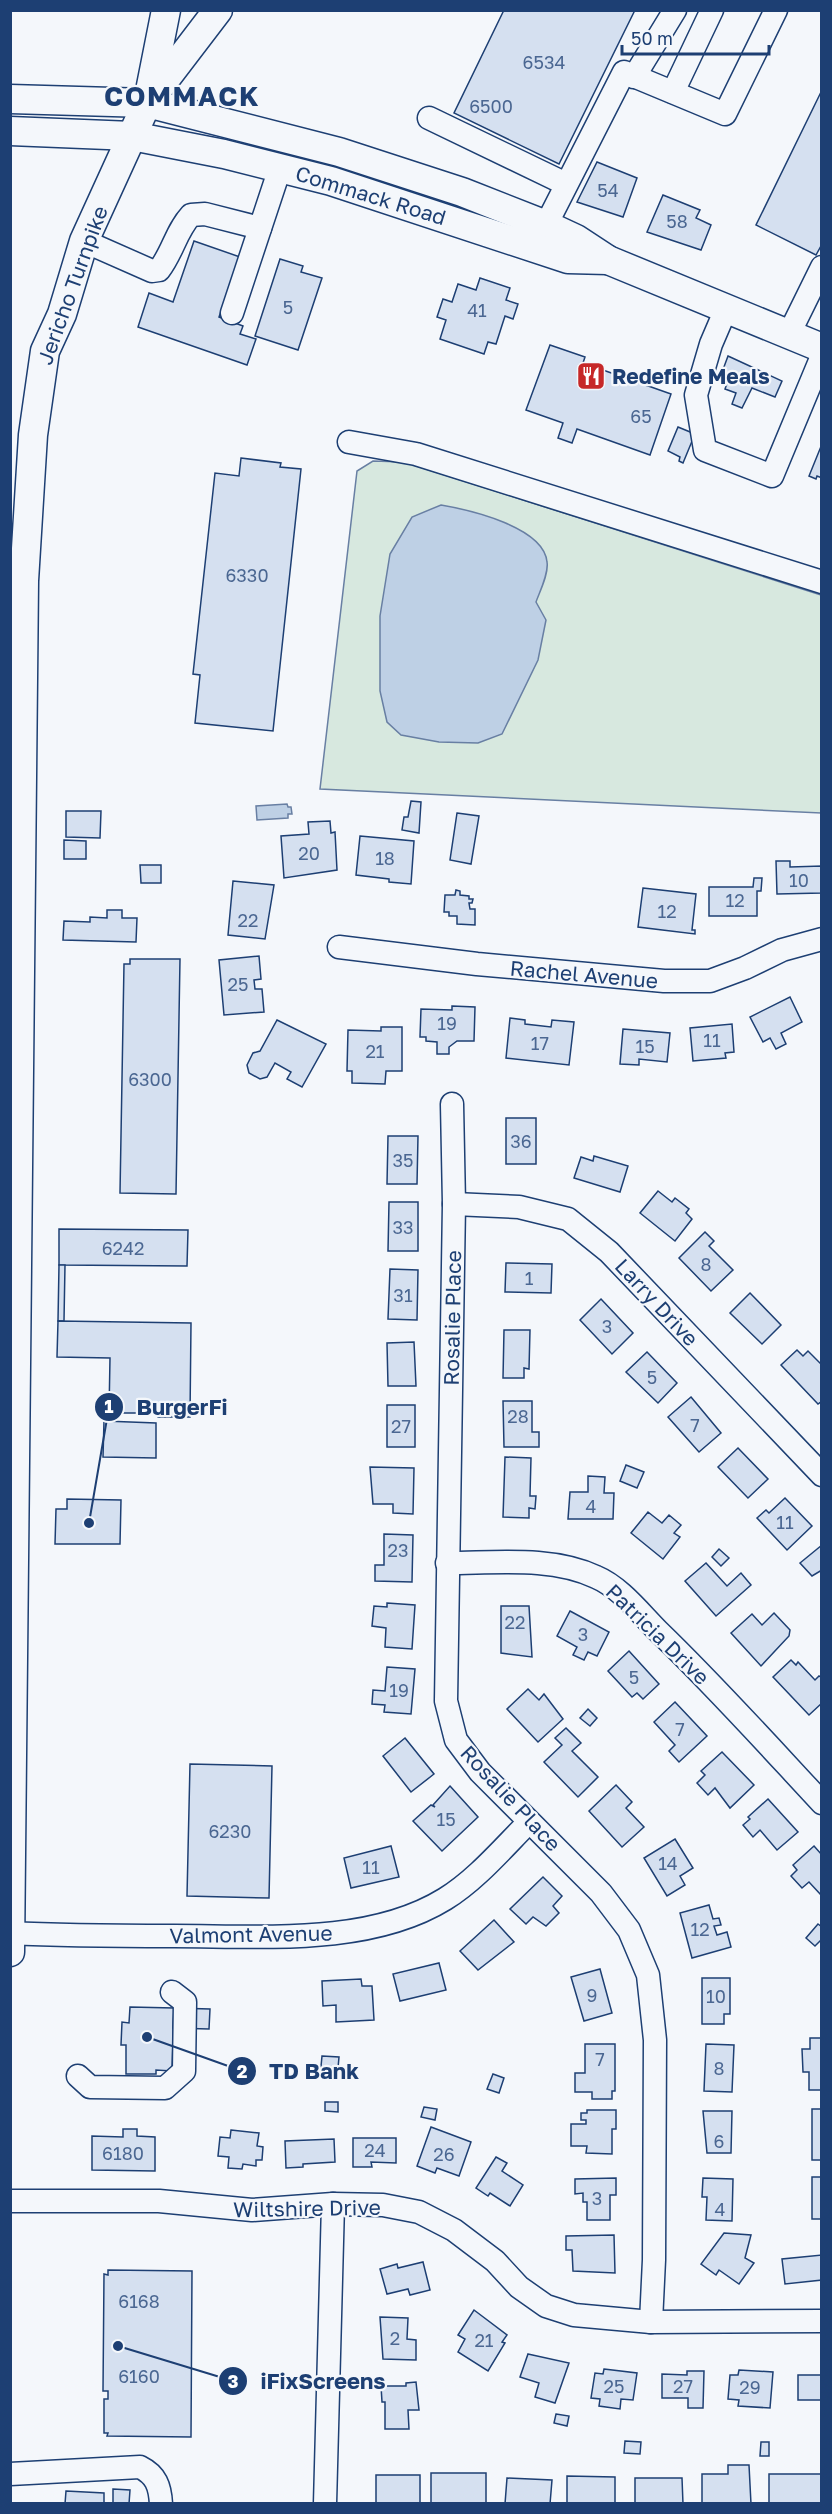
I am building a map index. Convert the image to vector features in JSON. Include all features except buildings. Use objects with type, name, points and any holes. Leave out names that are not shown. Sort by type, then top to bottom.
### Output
[{"type":"main road","name":"Jericho Turnpike","points":[[147,104],[166,10]]},
{"type":"main road","name":"Jericho Turnpike","points":[[10,1952],[20,1228],[24,581],[33,435],[45,351],[62,314],[84,240],[147,104],[218,10]]},
{"type":"main road","name":"Commack Road","points":[[10,99],[147,104],[339,152],[462,192],[546,225],[576,239],[608,260],[822,348]]},
{"type":"main road","name":"Commack Road","points":[[10,131],[132,136],[224,154],[280,168],[456,221],[568,259],[608,260]]},
{"type":"street","points":[[634,77],[675,10]]},
{"type":"street","points":[[673,92],[712,10]]},
{"type":"street","points":[[546,225],[624,72],[725,114],[776,10]]},
{"type":"street","points":[[429,118],[566,184]]},
{"type":"street","points":[[232,313],[280,168]]},
{"type":"street","points":[[84,240],[152,271],[159,270],[166,261],[179,228],[191,215],[205,214],[260,228]]},
{"type":"street","points":[[789,334],[822,267]]},
{"type":"street","points":[[726,309],[711,344],[696,395],[705,450],[772,476],[822,356]]},
{"type":"street","points":[[349,442],[416,454],[822,582]]},
{"type":"street","name":"Rachel Avenue","points":[[339,947],[477,964],[676,981],[710,981],[746,968],[782,950],[822,939]]},
{"type":"street","name":"Rosalie Place","points":[[452,1104],[454,1204],[446,1701],[456,1740],[480,1772],[528,1823],[601,1893],[629,1930],[648,1975],[655,2040],[654,2260],[651,2322]]},
{"type":"street","name":"Larry Drive","points":[[454,1204],[519,1207],[568,1218],[609,1252],[818,1463]]},
{"type":"street","name":"Patricia Drive","points":[[447,1563],[525,1563],[568,1567],[598,1577],[626,1600],[693,1664],[822,1803]]},
{"type":"street","name":"Valmont Avenue","points":[[11,1934],[291,1937],[344,1931],[397,1921],[445,1899],[484,1867],[528,1823]]},
{"type":"street","points":[[78,2076],[90,2087],[165,2088],[184,2071],[185,2002],[172,1992]]},
{"type":"street","name":"Wiltshire Drive","points":[[10,2200],[159,2201],[252,2210],[333,2204],[383,2205],[419,2212],[454,2230],[495,2262],[519,2287],[546,2306],[585,2317],[651,2322],[822,2321]]},
{"type":"street","points":[[325,2504],[333,2204]]},
{"type":"street","points":[[10,2474],[140,2468],[150,2472],[158,2482],[161,2504]]},
{"type":"shaded area","points":[[373,461],[404,462],[821,595],[821,813],[320,789],[357,471]]},
{"type":"water","points":[[441,505],[486,516],[520,530],[543,550],[547,562],[545,577],[536,602],[546,620],[538,660],[502,734],[478,743],[439,742],[401,735],[387,722],[380,691],[380,616],[390,554],[412,517]]},
{"type":"water","points":[[287,804],[291,807],[292,814],[288,814],[288,818],[257,820],[256,806]]},
{"type":"place","name":"Redefine Meals","points":[[591,376]]},
{"type":"place","name":"BurgerFi","points":[[89,1523]]},
{"type":"place","name":"TD Bank","points":[[147,2037]]},
{"type":"place","name":"iFixScreens","points":[[118,2346]]},
{"type":"district","name":"COMMACK","points":[[182,96]]}]
